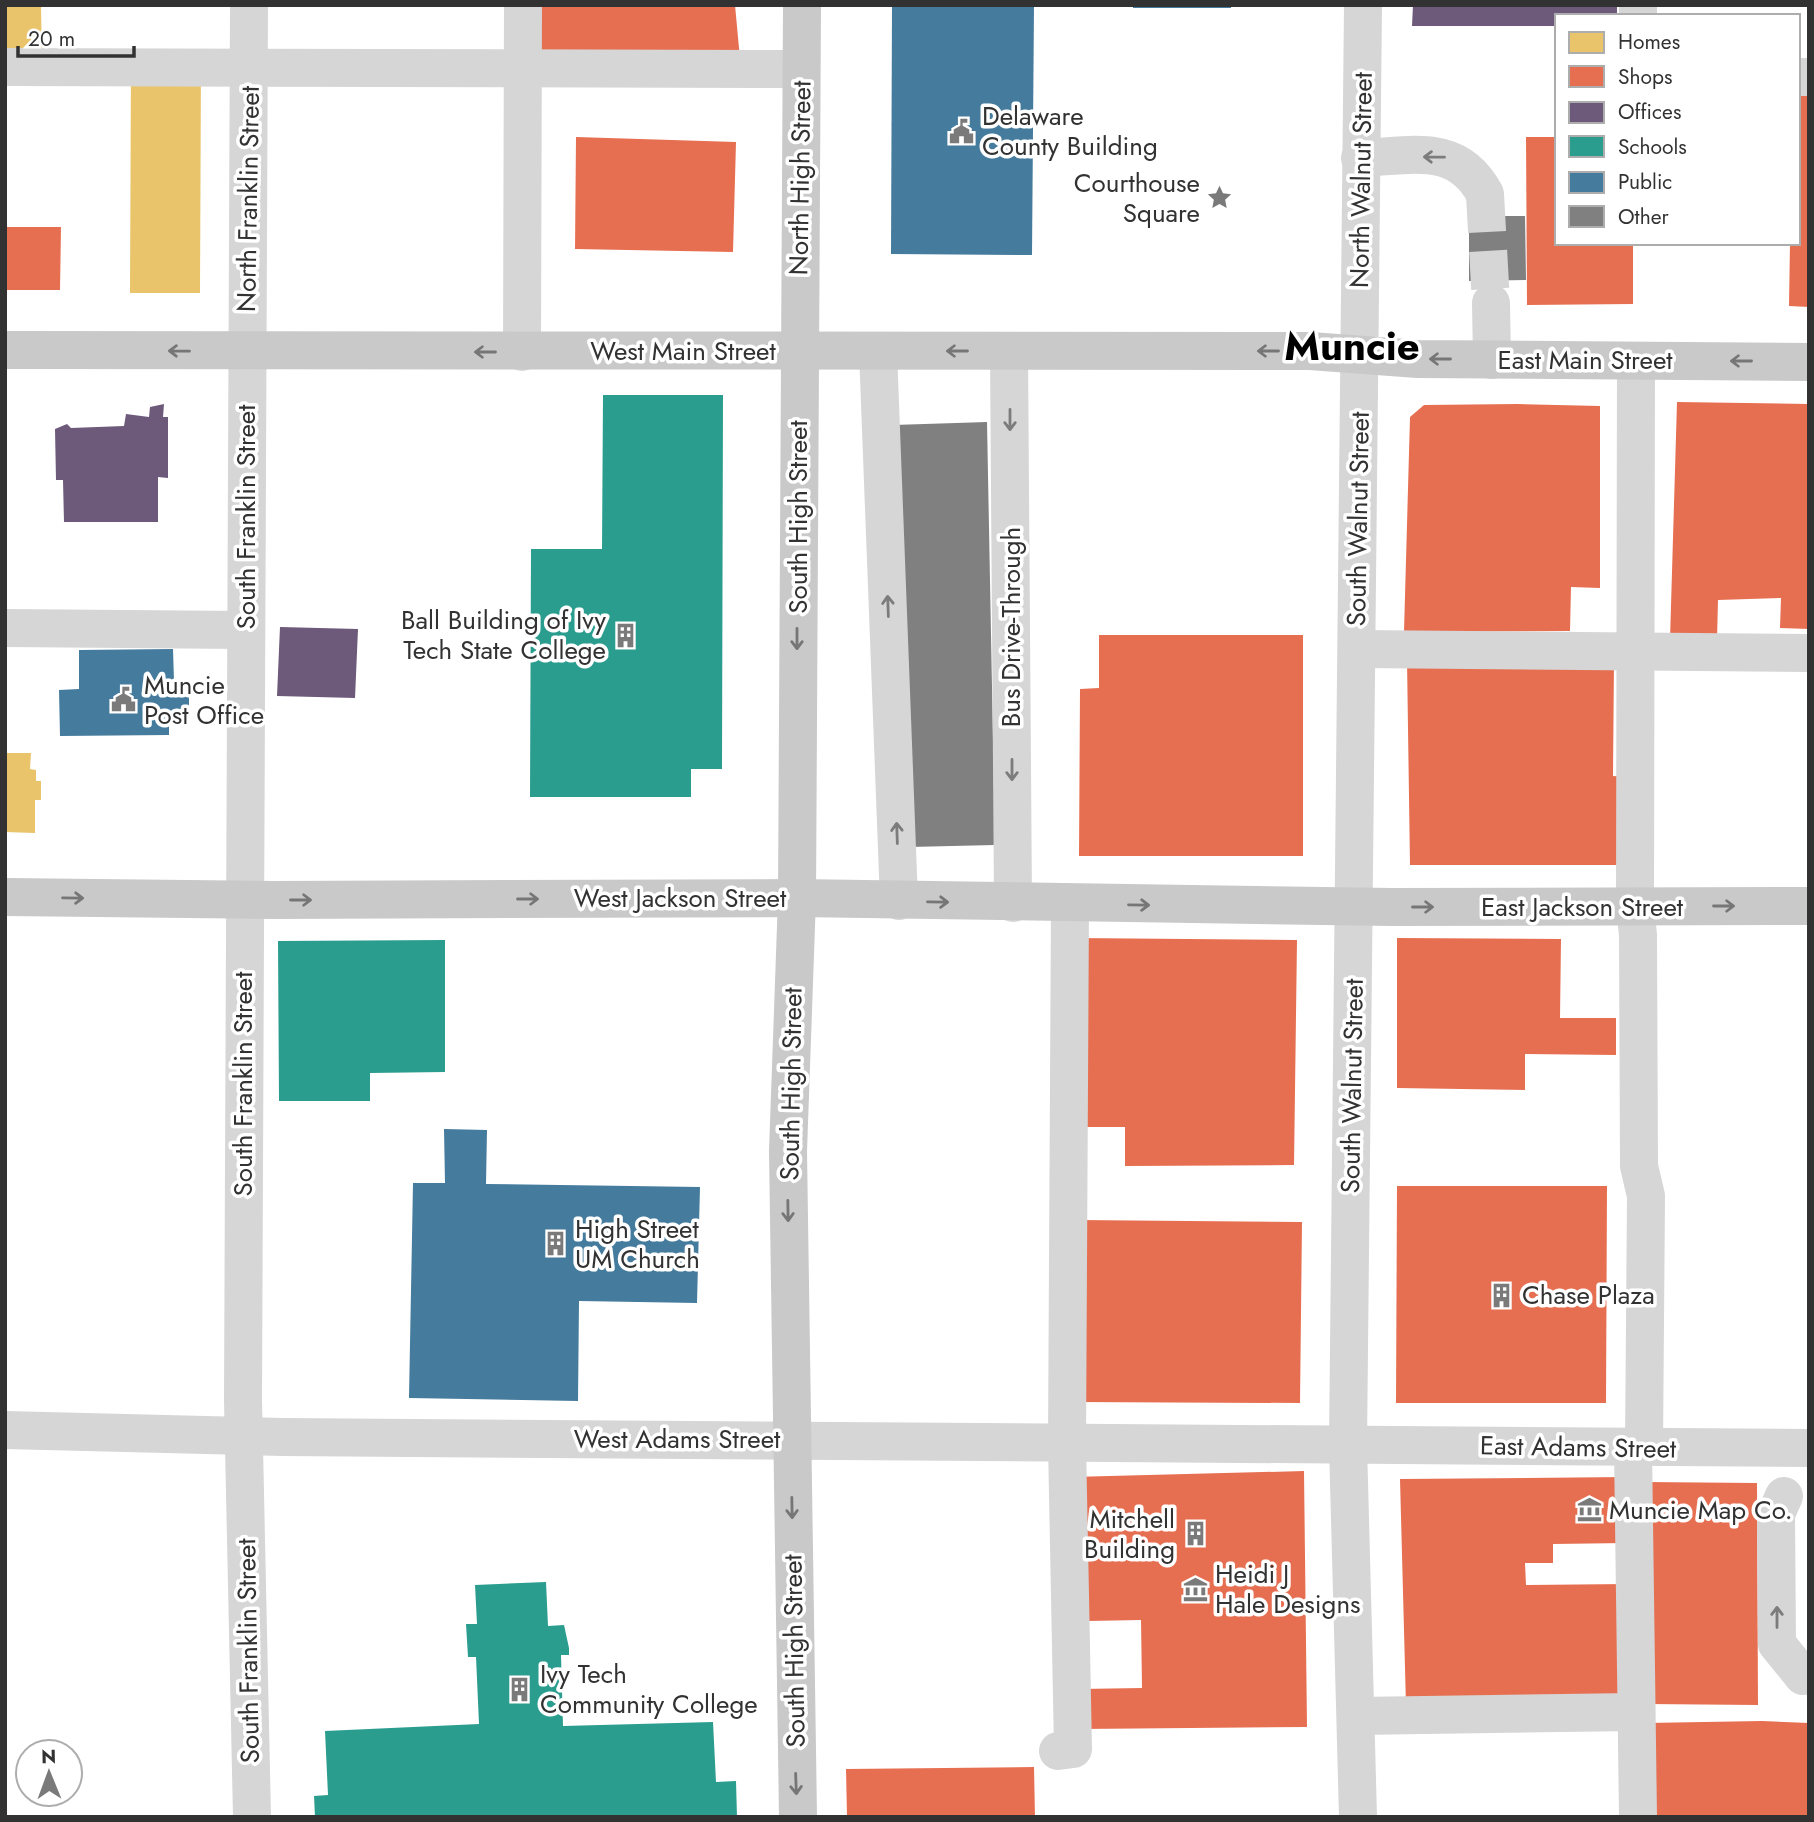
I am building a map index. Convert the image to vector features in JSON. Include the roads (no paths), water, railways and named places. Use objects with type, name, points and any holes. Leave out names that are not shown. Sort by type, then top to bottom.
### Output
[{"type":"main road","name":"North High Street","points":[[798,351],[802,5]]},
{"type":"main road","name":"West Main Street","points":[[5,350],[1310,351],[1360,355]]},
{"type":"main road","name":"South High Street","points":[[798,351],[797,898],[788,1151],[798,1817]]},
{"type":"main road","name":"East Main Street","points":[[1360,355],[1492,360],[1809,362]]},
{"type":"main road","name":"West Jackson Street","points":[[5,897],[243,900],[797,898],[1355,906]]},
{"type":"main road","name":"East Jackson Street","points":[[1355,906],[1809,906]]},
{"type":"street","name":"North Franklin Street","points":[[247,351],[249,5]]},
{"type":"street","points":[[522,352],[523,5]]},
{"type":"street","name":"North Walnut Street","points":[[1360,355],[1363,5]]},
{"type":"street","points":[[5,67],[801,69]]},
{"type":"street","points":[[1360,158],[1448,157],[1474,174],[1485,194]]},
{"type":"street","points":[[1491,303],[1492,360]]},
{"type":"street","name":"South Franklin Street","points":[[247,351],[243,1436],[252,1817]]},
{"type":"street","points":[[878,351],[900,901]]},
{"type":"street","name":"Bus Drive-Through","points":[[1009,351],[1013,903]]},
{"type":"street","name":"South Walnut Street","points":[[1358,1817],[1348,1445],[1360,355]]},
{"type":"street","points":[[1636,361],[1634,651],[1639,1166],[1646,1196],[1639,1447],[1636,1712],[1638,1817]]},
{"type":"street","points":[[5,628],[245,630]]},
{"type":"street","points":[[1357,649],[1809,653]]},
{"type":"street","points":[[1058,1751],[1073,1749],[1067,1443],[1070,904]]},
{"type":"street","name":"West Adams Street","points":[[5,1430],[243,1436],[1348,1445]]},
{"type":"street","name":"East Adams Street","points":[[1348,1445],[1809,1448]]},
{"type":"street","points":[[1784,1496],[1776,1514],[1777,1644],[1803,1676]]},
{"type":"street","points":[[1356,1716],[1636,1712]]},
{"type":"tunnel","points":[[1485,194],[1491,303]]},
{"type":"place","name":"Delaware County Building","points":[[962,131]]},
{"type":"place","name":"Courthouse Square","points":[[1220,198]]},
{"type":"place","name":"Ball Building of Ivy Tech State College","points":[[626,635]]},
{"type":"place","name":"Muncie Post Office","points":[[124,700]]},
{"type":"place","name":"High Street UM Church","points":[[555,1244]]},
{"type":"place","name":"Chase Plaza","points":[[1502,1295]]},
{"type":"place","name":"Muncie Map Co.","points":[[1589,1510]]},
{"type":"place","name":"Mitchell Building","points":[[1195,1534]]},
{"type":"place","name":"Heidi J Hale Designs","points":[[1195,1589]]},
{"type":"place","name":"Ivy Tech Community College","points":[[520,1689]]},
{"type":"district","name":"Muncie","points":[[1352,346]]}]
